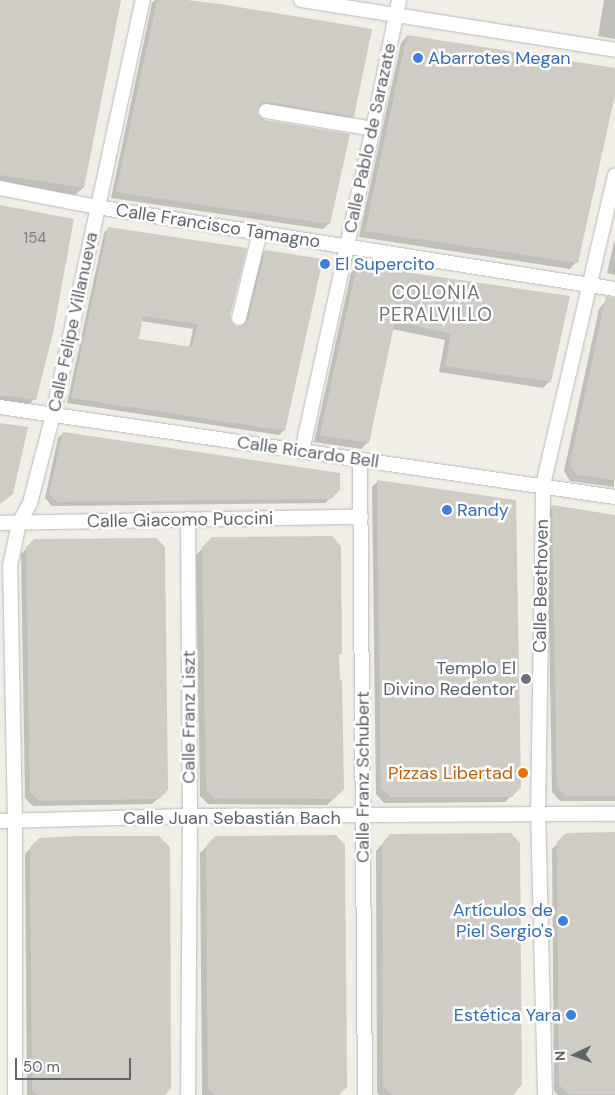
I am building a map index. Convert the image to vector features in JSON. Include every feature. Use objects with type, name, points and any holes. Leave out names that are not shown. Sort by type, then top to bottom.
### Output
[{"type":"street","name":"Calle Felipe Villanueva","points":[[15,1095],[15,821],[10,566],[19,523],[30,503],[53,415],[143,0]]},
{"type":"street","points":[[301,0],[615,50]]},
{"type":"street","name":"Calle Pablo de Sarazate","points":[[302,451],[348,247],[399,0]]},
{"type":"street","points":[[266,111],[373,129]]},
{"type":"street","name":"Calle Beethoven","points":[[545,1095],[538,816],[543,485],[615,175]]},
{"type":"street","name":"Calle Francisco Tamagno","points":[[0,188],[97,207],[615,289]]},
{"type":"street","points":[[239,318],[260,232]]},
{"type":"street","name":"Calle Ricardo Bell","points":[[0,407],[615,497]]},
{"type":"street","name":"Calle Franz Schubert","points":[[360,460],[365,1095]]},
{"type":"street","name":"Calle Giacomo Puccini","points":[[0,523],[361,517]]},
{"type":"street","name":"Calle Franz Liszt","points":[[188,519],[190,816],[188,1095]]},
{"type":"street","name":"Calle Juan Sebastián Bach","points":[[0,821],[190,816],[363,817],[615,814]]},
{"type":"building","points":[[0,0],[121,0],[84,188],[0,175]]},
{"type":"building","points":[[157,0],[187,0],[220,4],[372,29],[354,117],[267,102],[263,103],[258,109],[258,114],[265,120],[350,134],[330,224],[116,192]]},
{"type":"building","points":[[407,35],[615,68],[615,95],[578,263],[365,231]]},
{"type":"building","points":[[0,205],[74,219],[53,333],[36,400],[0,395]]},
{"type":"building","points":[[108,227],[247,248],[230,316],[233,324],[237,327],[245,324],[248,320],[265,250],[323,259],[285,431],[71,398]],"holes":[[[143,316],[198,324],[192,347],[139,339]]]},
{"type":"building","points":[[357,265],[570,296],[551,382],[445,366],[451,334],[395,321],[369,443],[320,435]]},
{"type":"building","points":[[606,296],[615,298],[615,480],[577,475],[570,464]]},
{"type":"building","points":[[0,423],[28,427],[13,494],[0,504]]},
{"type":"building","points":[[63,432],[340,473],[340,490],[331,499],[57,502],[49,493]]},
{"type":"building","points":[[377,480],[516,500],[521,787],[512,797],[390,797],[381,788]]},
{"type":"building","points":[[552,505],[615,515],[615,796],[566,796],[557,787]]},
{"type":"building","points":[[332,536],[341,546],[342,654],[339,654],[340,680],[342,680],[344,789],[334,799],[214,798],[206,790],[202,547],[212,537]]},
{"type":"building","points":[[156,538],[165,547],[168,790],[159,799],[39,801],[30,792],[26,547],[34,539]]},
{"type":"building","points":[[615,832],[615,1094],[569,1094],[559,1085],[557,842],[566,833]]},
{"type":"building","points":[[511,833],[520,843],[522,1085],[513,1095],[392,1095],[383,1086],[382,844],[390,834]]},
{"type":"building","points":[[336,835],[345,845],[347,1087],[339,1095],[215,1095],[208,1089],[206,846],[215,836]]},
{"type":"building","points":[[159,836],[170,847],[171,1088],[165,1095],[37,1095],[32,1090],[30,847],[39,838]]},
{"type":"place","name":"Abarrotes Megan","points":[[418,58]]},
{"type":"place","name":"El Supercito","points":[[325,264]]},
{"type":"place","name":"Randy","points":[[447,510]]},
{"type":"place","name":"Templo El Divino Redentor","points":[[526,679]]},
{"type":"place","name":"Pizzas Libertad","points":[[523,773]]},
{"type":"place","name":"Artículos de Piel Sergio's","points":[[563,921]]},
{"type":"place","name":"Estética Yara","points":[[571,1015]]},
{"type":"district","name":"COLONIA PERALVILLO","points":[[436,304]]}]
